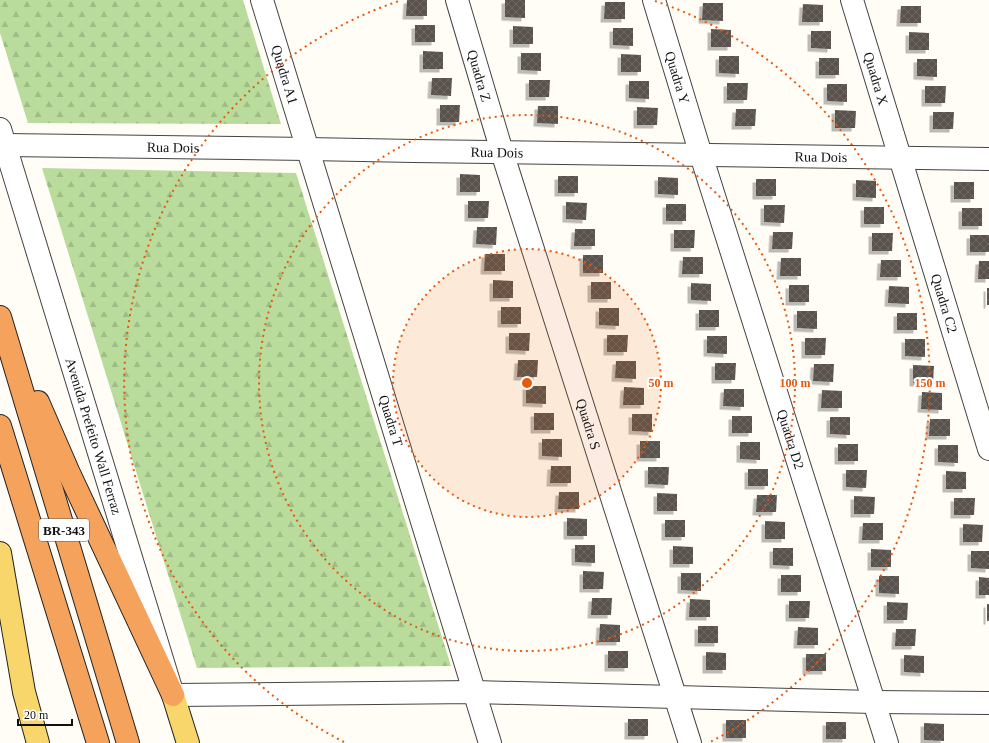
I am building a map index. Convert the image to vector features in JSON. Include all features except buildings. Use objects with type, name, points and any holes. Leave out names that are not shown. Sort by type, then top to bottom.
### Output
[{"type":"highway","points":[[0,317],[68,471],[173,695]]},
{"type":"highway","name":"BR-343","points":[[0,317],[128,743]]},
{"type":"highway","name":"BR-343","points":[[0,426],[98,743]]},
{"type":"main road","points":[[0,553],[24,692],[38,743]]},
{"type":"main road","name":"Avenida Prefeito Wall Ferraz","points":[[173,695],[188,743]]},
{"type":"street","name":"Quadra A1","points":[[262,0],[308,149]]},
{"type":"street","name":"Quadra Z","points":[[457,0],[502,152]]},
{"type":"street","name":"Quadra Y","points":[[654,0],[701,155]]},
{"type":"street","name":"Quadra X","points":[[852,0],[900,158]]},
{"type":"street","name":"Rua Dois","points":[[2,137],[308,149],[989,159]]},
{"type":"street","name":"Avenida Prefeito Wall Ferraz","points":[[2,137],[173,695]]},
{"type":"street","name":"Quadra T","points":[[308,149],[490,743]]},
{"type":"street","name":"Quadra S","points":[[502,152],[690,743]]},
{"type":"street","name":"Quadra D2","points":[[701,155],[887,743]]},
{"type":"street","name":"Quadra C2","points":[[900,158],[989,449]]},
{"type":"street","points":[[173,695],[474,692],[874,702],[989,703]]},
{"type":"green space","points":[[0,0],[243,0],[281,124],[28,123],[0,33]]},
{"type":"green space","points":[[42,168],[296,173],[451,666],[197,668]]}]
